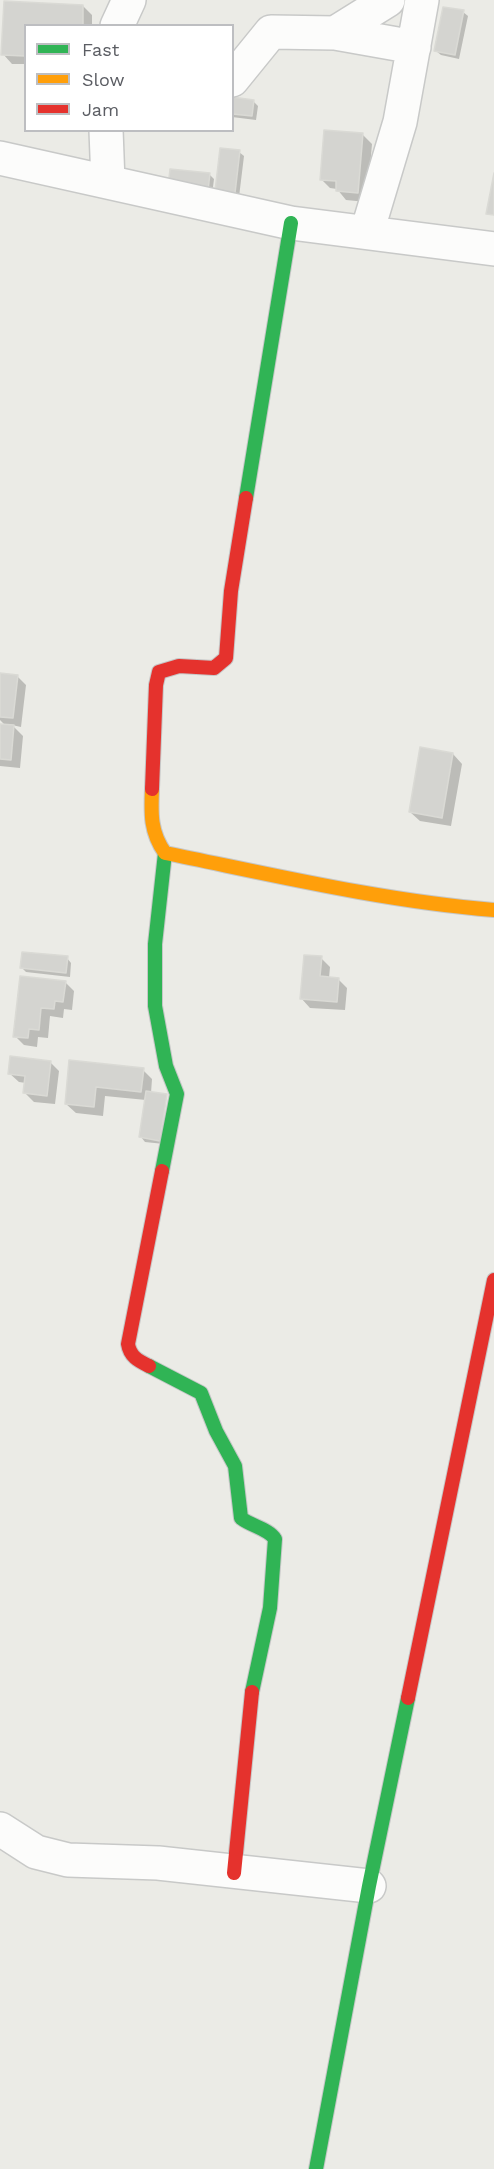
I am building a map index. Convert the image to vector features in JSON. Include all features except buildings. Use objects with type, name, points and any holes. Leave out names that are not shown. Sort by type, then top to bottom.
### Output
[{"type":"street","points":[[118,24],[129,0]]},
{"type":"street","points":[[335,33],[388,0]]},
{"type":"street","points":[[368,232],[400,122],[422,0]]},
{"type":"street","points":[[234,78],[271,32],[335,33],[414,47]]},
{"type":"street","points":[[106,132],[108,182]]},
{"type":"street","points":[[0,158],[291,223],[494,249]]},
{"type":"street","points":[[291,223],[231,591],[226,658],[222,666],[214,670],[176,664],[166,667],[159,672],[156,685],[150,807],[154,839],[165,853],[330,887],[455,907],[494,910]]},
{"type":"street","points":[[165,853],[156,940],[155,990],[164,1067],[177,1094],[128,1344],[136,1359],[201,1393],[216,1431],[235,1466],[238,1508],[241,1518],[251,1526],[272,1534],[275,1539],[266,1632],[255,1670],[234,1873]]},
{"type":"street","points":[[315,2169],[369,1886],[494,1280]]},
{"type":"street","points":[[0,1829],[36,1852],[68,1860],[158,1863],[369,1886]]},
{"type":"traffic: fast","points":[[246,498],[291,223]]},
{"type":"traffic: fast","points":[[162,1171],[177,1094],[166,1066],[155,1006],[155,944],[165,853]]},
{"type":"traffic: fast","points":[[149,1366],[201,1393],[216,1431],[235,1466],[241,1518],[269,1533],[275,1539],[270,1608],[252,1692]]},
{"type":"traffic: fast","points":[[316,2169],[369,1886],[408,1698]]},
{"type":"traffic: slow","points":[[152,789],[154,830],[165,853],[370,894],[494,910]]},
{"type":"traffic: jam","points":[[152,789],[156,685],[159,672],[179,666],[214,668],[226,658],[231,591],[246,498]]},
{"type":"traffic: jam","points":[[149,1366],[133,1355],[128,1344],[162,1171]]},
{"type":"traffic: jam","points":[[408,1698],[494,1280]]},
{"type":"traffic: jam","points":[[234,1873],[252,1692]]}]
